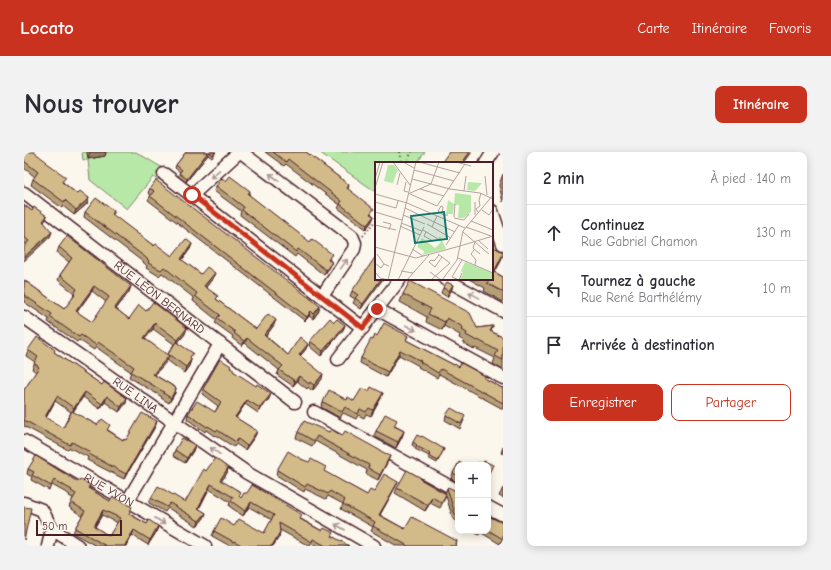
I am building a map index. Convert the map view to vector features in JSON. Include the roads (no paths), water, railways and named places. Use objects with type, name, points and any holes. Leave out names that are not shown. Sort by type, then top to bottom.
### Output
[{"type":"street","points":[[192,195],[240,152],[352,236],[355,243],[354,250],[322,296]]},
{"type":"street","points":[[487,162],[493,152]]},
{"type":"street","points":[[164,174],[363,328]]},
{"type":"street","name":"RUE LÉON BERNARD","points":[[24,194],[295,402]]},
{"type":"street","points":[[493,214],[503,244]]},
{"type":"street","points":[[493,245],[503,250]]},
{"type":"street","points":[[338,359],[399,280]]},
{"type":"street","points":[[447,280],[503,311]]},
{"type":"street","points":[[377,309],[503,378]]},
{"type":"street","name":"RUE LINA","points":[[24,318],[247,473],[374,546]]},
{"type":"street","points":[[127,502],[220,344]]},
{"type":"street","points":[[314,412],[455,488]]},
{"type":"street","name":"RUE YVON","points":[[24,441],[205,546]]},
{"type":"street","points":[[24,503],[42,510],[52,529],[78,546]]},
{"type":"street","points":[[491,509],[503,515]]},
{"type":"street","points":[[48,546],[52,529]]}]
